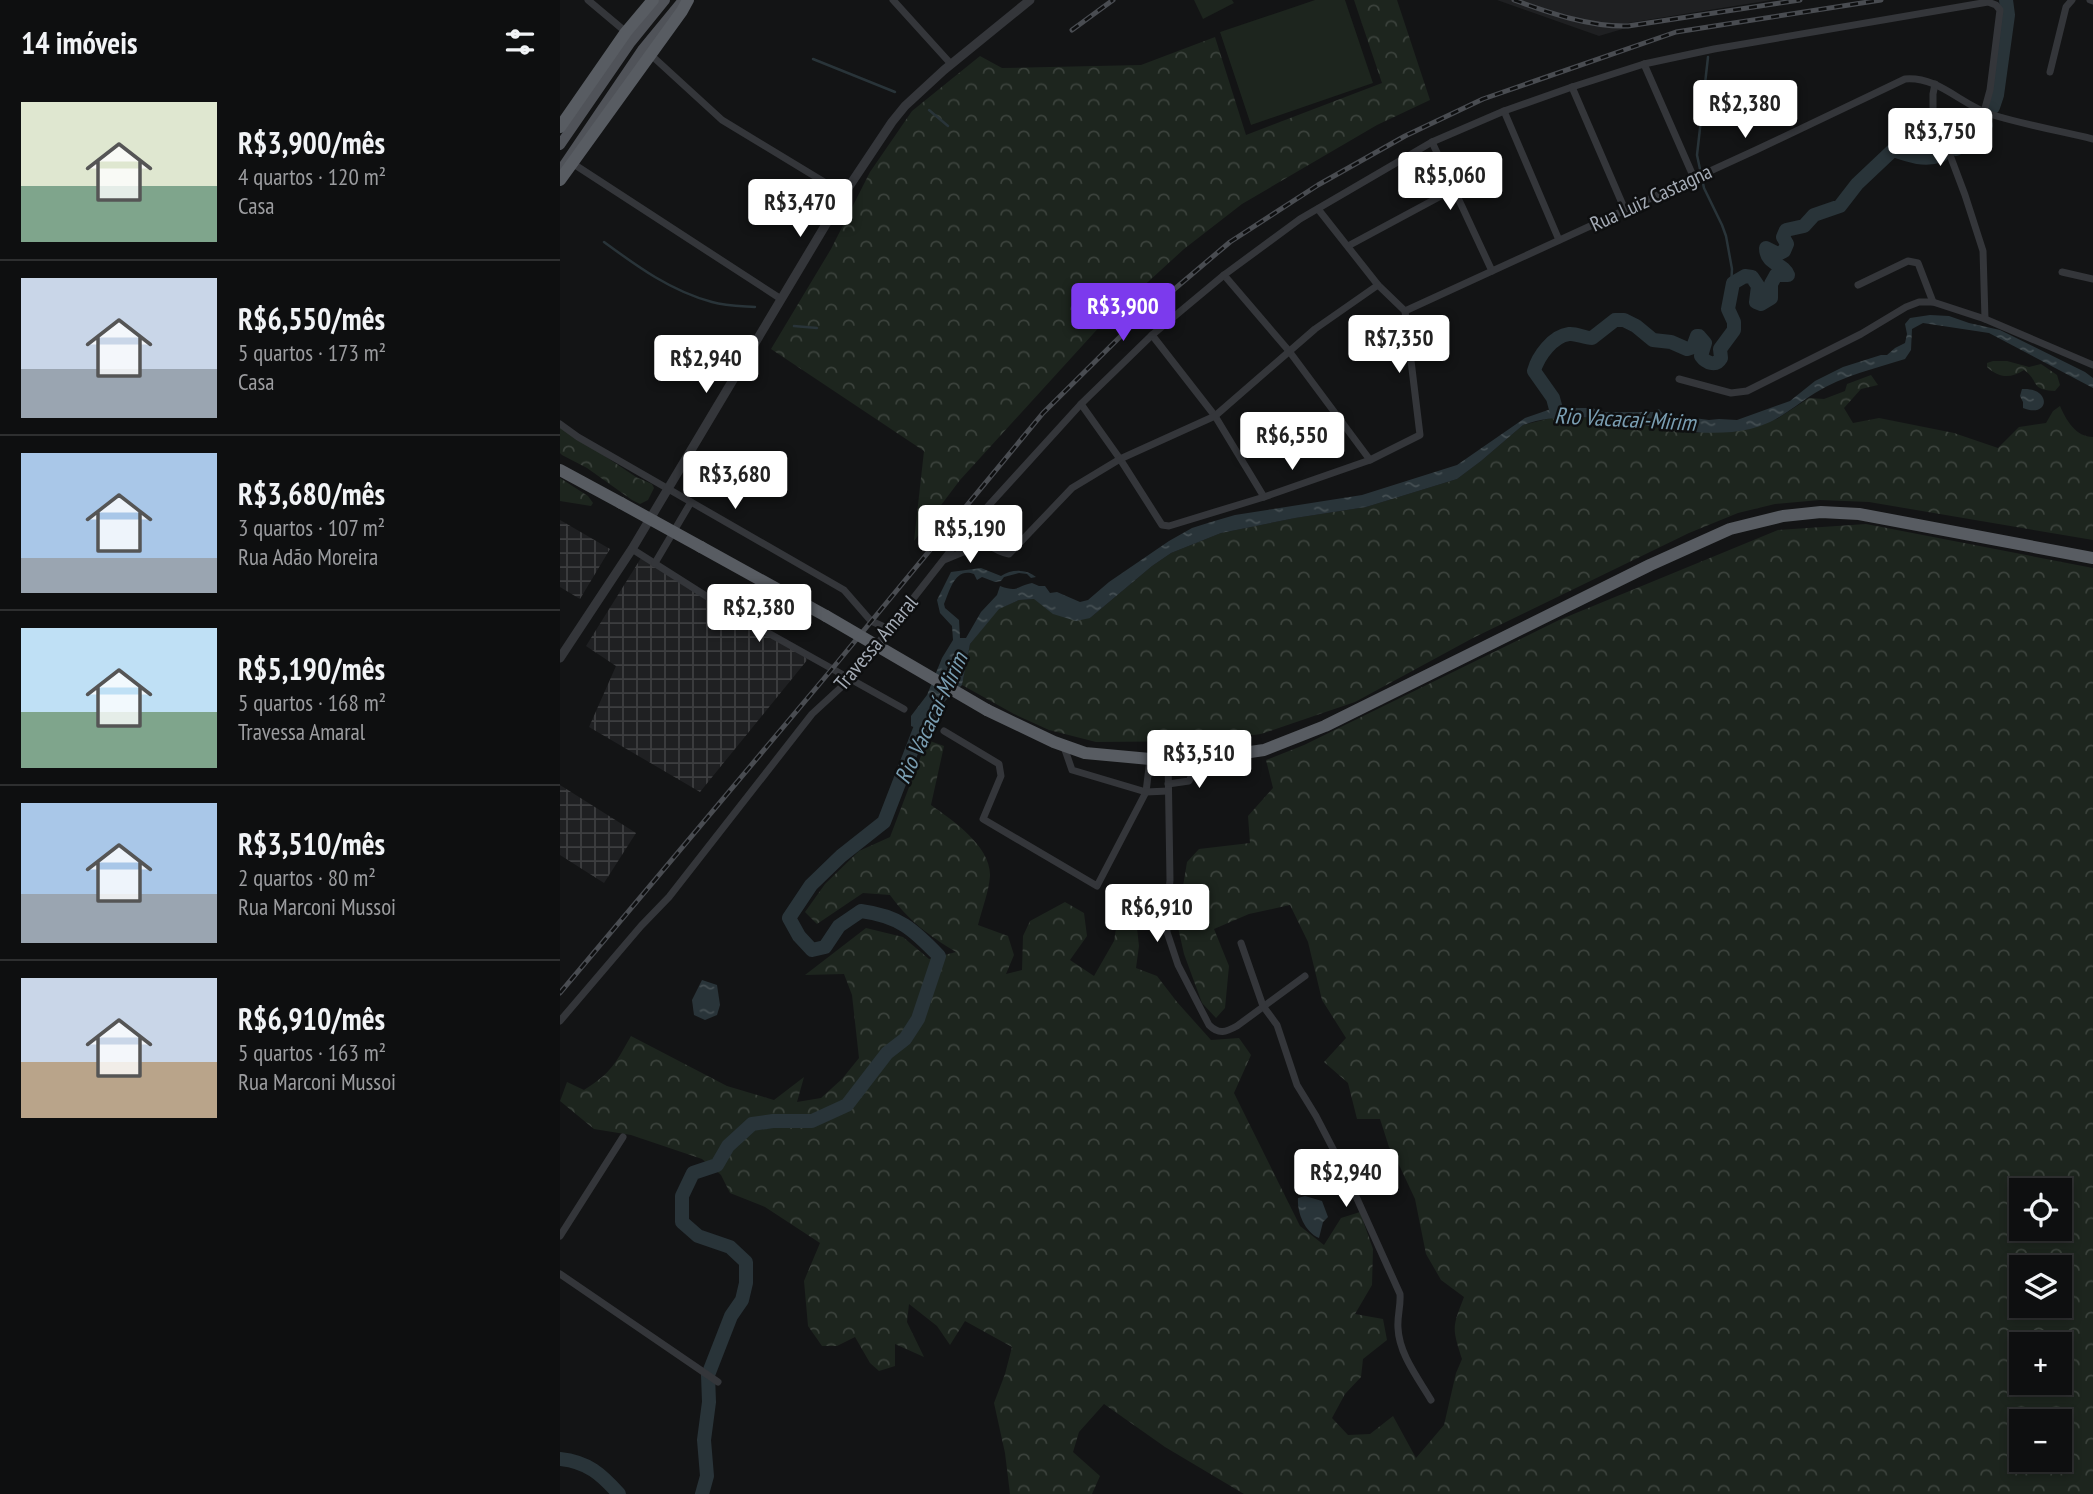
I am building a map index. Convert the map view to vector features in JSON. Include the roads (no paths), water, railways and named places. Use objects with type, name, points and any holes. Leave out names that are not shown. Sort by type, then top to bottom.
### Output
[{"type":"highway","points":[[560,127],[626,32],[653,0]]},
{"type":"highway","points":[[560,180],[688,0]]},
{"type":"highway","points":[[563,471],[826,616],[987,710],[1063,746],[1085,752],[1150,759],[1194,759],[1264,750],[1325,726],[1650,565],[1730,529],[1783,516],[1821,512],[1859,514],[2093,558]]},
{"type":"main road","points":[[560,145],[631,42],[665,0]]},
{"type":"main road","points":[[560,170],[642,50],[682,0]]},
{"type":"street","points":[[588,0],[626,32]]},
{"type":"street","points":[[893,0],[951,64]]},
{"type":"street","points":[[560,659],[632,549],[844,194],[892,122],[905,106],[951,64],[1030,0]]},
{"type":"street","points":[[2050,72],[2066,7],[2072,0]]},
{"type":"street","name":"Travessa Amaral","points":[[560,1021],[669,897],[812,714],[850,679],[970,526],[1081,404],[1152,335],[1224,275],[1300,219],[1432,142],[1572,86],[1644,64],[1768,38],[1992,3],[2000,10],[1990,90],[1984,112]]},
{"type":"street","points":[[651,54],[722,120],[844,194]]},
{"type":"street","points":[[1644,64],[1694,178]]},
{"type":"street","name":"Rua Luiz Castagna","points":[[1405,311],[1905,79],[1914,78],[1935,84],[1984,112],[2093,139]]},
{"type":"street","points":[[1935,84],[1933,110],[1983,251],[1985,319]]},
{"type":"street","points":[[1572,86],[1625,210]]},
{"type":"street","points":[[1504,111],[1559,240]]},
{"type":"street","points":[[1432,142],[1492,271]]},
{"type":"street","points":[[572,163],[781,299]]},
{"type":"street","points":[[1348,246],[1454,189]]},
{"type":"street","points":[[1081,404],[1162,525],[1175,526],[1264,497],[1370,460],[1420,435],[1405,311],[1378,285],[1318,209]]},
{"type":"street","points":[[1858,285],[1908,261],[1914,261],[1918,263],[1933,302]]},
{"type":"street","points":[[2062,272],[2093,279]]},
{"type":"street","points":[[1224,275],[1289,351],[1370,460]]},
{"type":"street","points":[[970,526],[985,543],[999,552],[1009,554],[1072,488],[1120,459],[1215,416],[1315,329],[1378,285]]},
{"type":"street","points":[[1679,379],[1731,393],[1747,391],[1919,302],[1933,302],[1985,319],[2093,365]]},
{"type":"street","points":[[1152,335],[1215,416],[1264,497]]},
{"type":"street","points":[[560,424],[578,438],[844,590],[870,621],[889,629]]},
{"type":"street","points":[[655,563],[691,502]]},
{"type":"street","points":[[943,561],[985,543]]},
{"type":"street","points":[[632,549],[736,615],[904,709]]},
{"type":"street","points":[[944,731],[999,764],[1001,776],[983,819],[1097,886],[1146,792],[1150,759]]},
{"type":"street","points":[[1063,746],[1072,770],[1146,792],[1189,781],[1194,759]]},
{"type":"street","points":[[1168,759],[1170,880],[1167,932],[1178,965],[1209,1025],[1214,1031],[1225,1033],[1305,976]]},
{"type":"street","points":[[1241,943],[1263,1006],[1277,1025],[1297,1085],[1345,1172],[1400,1294],[1401,1306],[1397,1325],[1401,1345],[1431,1400]]},
{"type":"street","points":[[560,1236],[622,1137]]},
{"type":"street","points":[[560,1274],[718,1382]]},
{"type":"water","name":"Rio Vacacaí-Mirim","points":[[1949,316],[2000,330],[2085,372],[2093,378],[2093,388],[1989,333],[1923,323],[1912,329],[1911,350],[1905,359],[1837,382],[1777,418],[1750,429],[1722,433],[1693,432],[1578,417],[1550,418],[1523,425],[1457,479],[1366,507],[1221,533],[1171,553],[1090,618],[1076,621],[1053,614],[1034,599],[1019,600],[999,609],[970,644],[962,685],[943,703],[928,733],[911,726],[911,716],[927,695],[942,658],[953,640],[952,626],[940,613],[937,600],[951,572],[981,568],[1001,576],[1019,571],[1036,577],[1031,578],[1027,574],[1019,573],[995,582],[982,577],[977,580],[974,574],[968,573],[958,577],[944,604],[959,620],[960,638],[966,638],[981,612],[997,595],[1000,586],[1014,589],[1032,583],[1045,586],[1050,593],[1057,592],[1080,602],[1088,600],[1109,582],[1192,528],[1235,515],[1362,495],[1457,465],[1525,418],[1551,409],[1553,403],[1560,408],[1592,408],[1604,412],[1654,412],[1659,409],[1663,414],[1709,420],[1737,420],[1790,401],[1815,381],[1843,367],[1887,355],[1905,343],[1905,324],[1910,318]]},
{"type":"water","points":[[2022,389],[2039,393],[2043,397],[2042,406],[2032,410],[2023,408],[2020,396]]},
{"type":"water","points":[[702,980],[717,985],[720,1005],[717,1015],[705,1020],[694,1015],[692,1000]]},
{"type":"water","points":[[1305,1196],[1322,1201],[1328,1217],[1323,1222],[1319,1238],[1306,1227],[1301,1216],[1298,1198]]},
{"type":"waterway","points":[[1993,107],[2008,15],[2006,0]]},
{"type":"waterway","points":[[1708,57],[1697,155],[1704,188],[1726,236],[1732,269],[1731,287]]},
{"type":"waterway","points":[[813,59],[895,92]]},
{"type":"waterway","points":[[929,110],[948,126]]},
{"type":"waterway","points":[[1956,149],[1986,125]]},
{"type":"waterway","points":[[1557,413],[1553,398],[1534,371],[1543,353],[1557,339],[1572,334],[1592,338],[1615,320],[1624,320],[1653,340],[1671,342],[1687,349],[1693,347],[1699,336],[1705,343],[1701,356],[1714,363],[1721,358],[1720,349],[1734,330],[1734,322],[1728,309],[1733,283],[1745,276],[1752,277],[1758,286],[1756,302],[1761,304],[1771,298],[1771,284],[1776,275],[1788,275],[1769,258],[1766,248],[1778,254],[1784,251],[1787,244],[1783,237],[1786,230],[1804,226],[1814,215],[1840,206],[1857,184],[1893,150],[1924,158],[1942,155]]},
{"type":"waterway","points":[[604,242],[642,269],[683,292],[717,303],[755,307]]},
{"type":"waterway","points":[[794,326],[817,328]]},
{"type":"waterway","name":"Rio Vacacaí-Mirim","points":[[702,1494],[707,1476],[704,1440],[709,1402],[708,1375],[731,1316],[742,1300],[746,1283],[746,1262],[730,1247],[698,1236],[682,1222],[682,1196],[693,1173],[717,1165],[728,1146],[752,1124],[812,1121],[847,1105],[887,1053],[905,1039],[918,1019],[939,956],[913,931],[886,916],[861,911],[839,926],[825,947],[812,950],[799,936],[789,918],[811,885],[841,856],[884,822],[928,715]]},
{"type":"waterway","name":"Rio Vacacaí-Mirim","points":[[560,1459],[593,1470],[619,1494]]},
{"type":"railway","points":[[1072,30],[1113,0]]},
{"type":"railway","points":[[1514,0],[1584,22],[1613,26],[1800,0]]},
{"type":"railway","points":[[560,993],[1043,413],[1132,325],[1230,242],[1318,185],[1405,136],[1483,99],[1676,32],[1881,0]]}]
